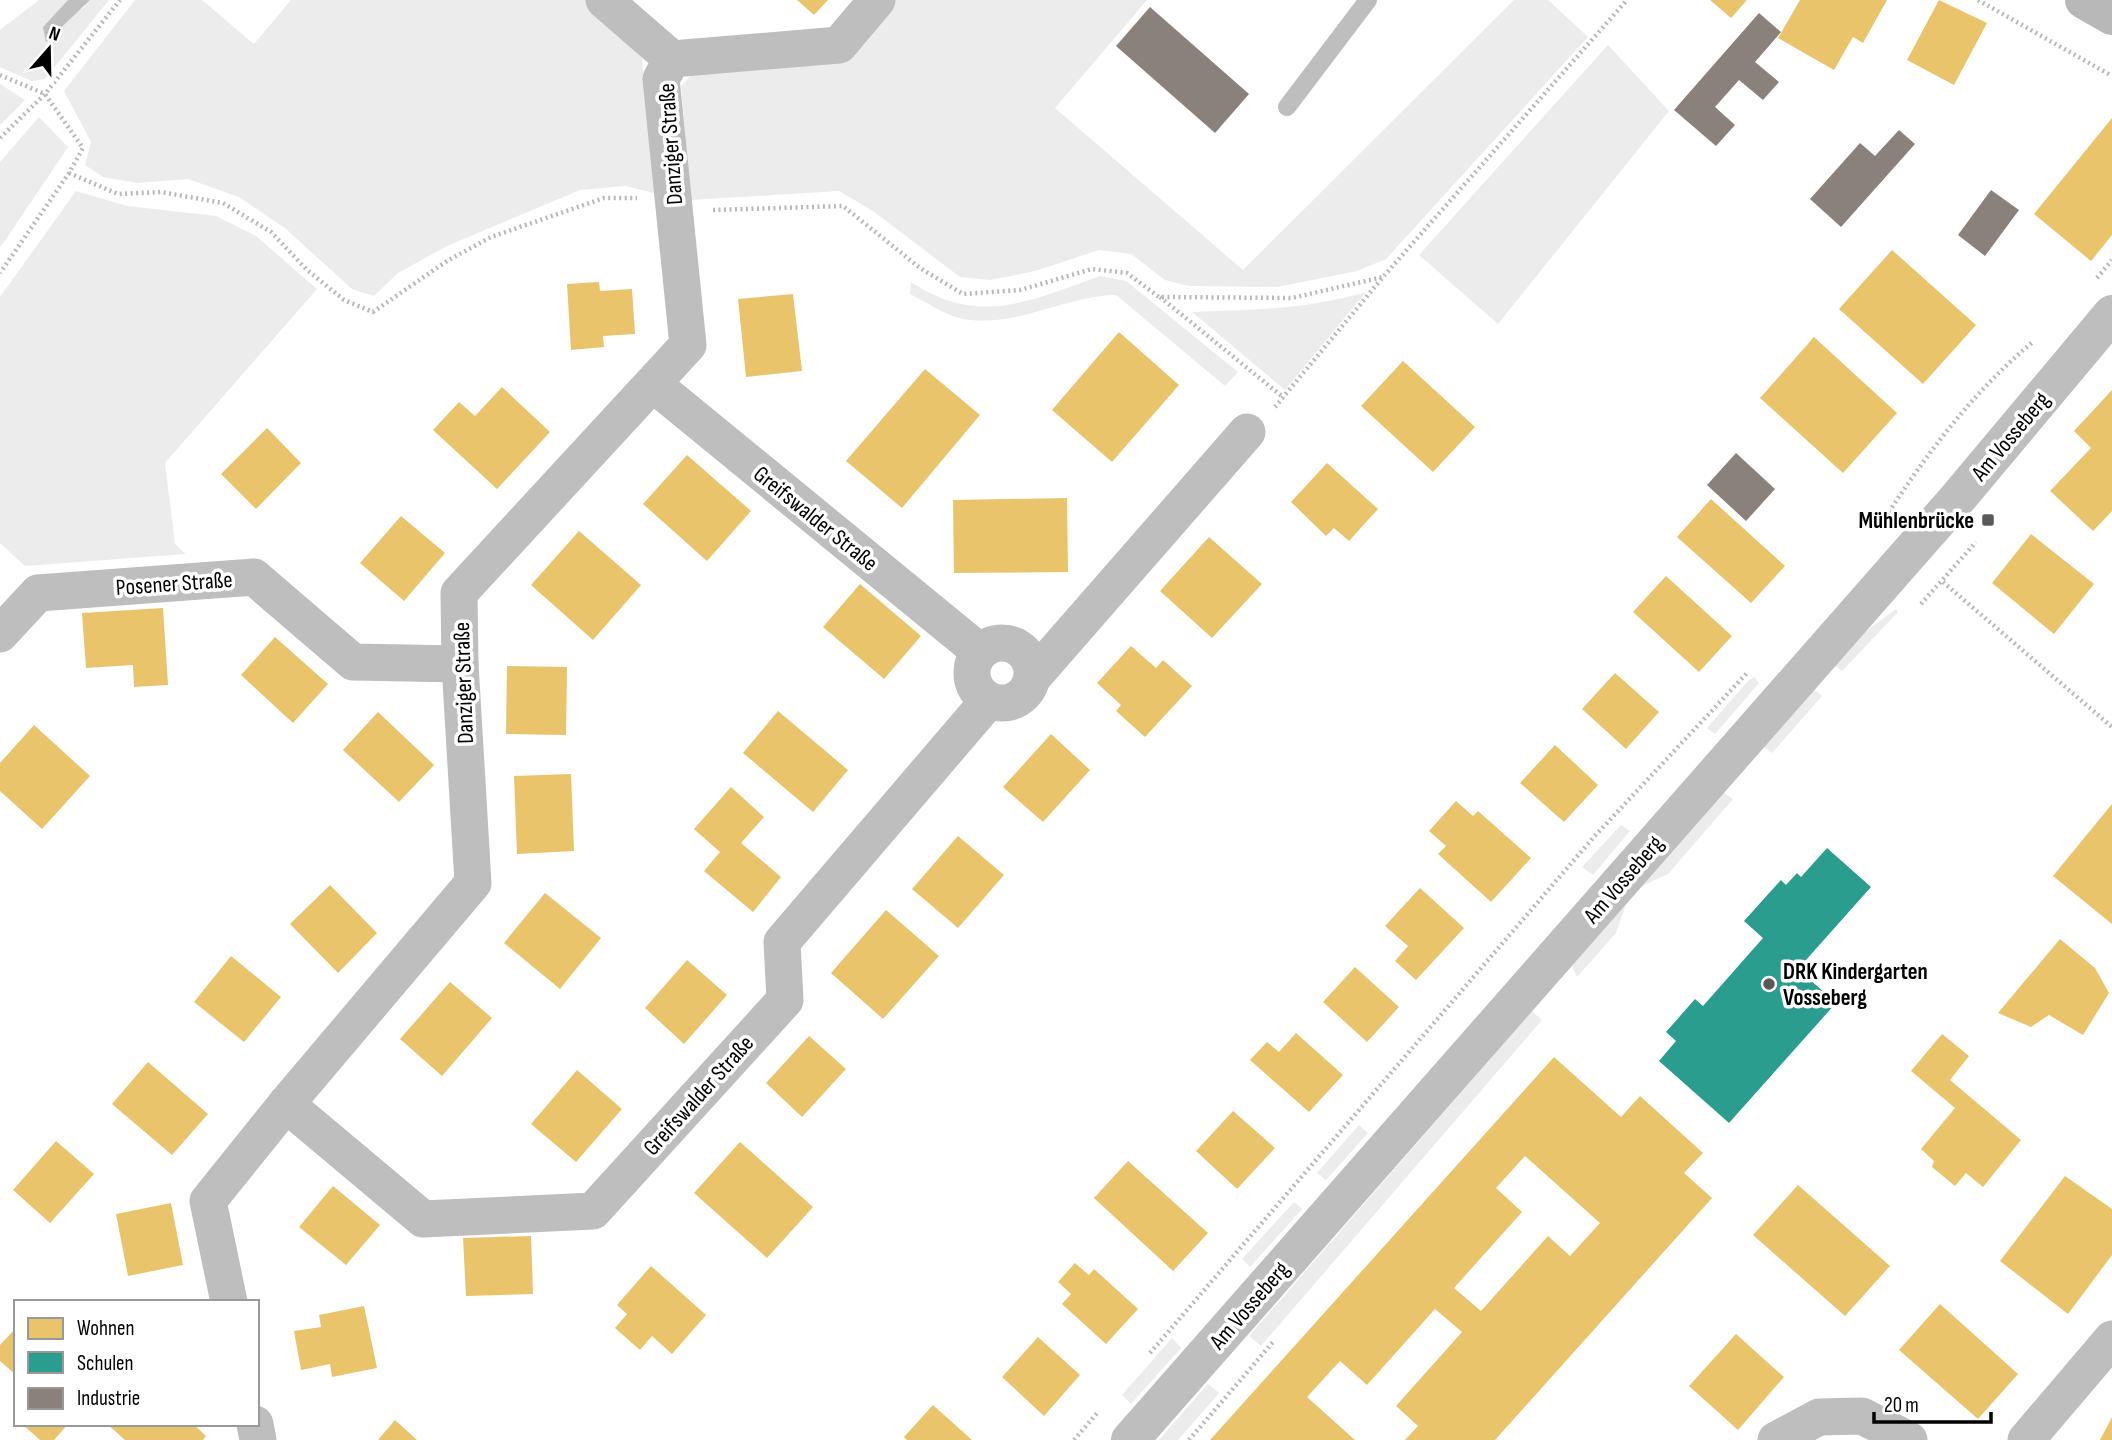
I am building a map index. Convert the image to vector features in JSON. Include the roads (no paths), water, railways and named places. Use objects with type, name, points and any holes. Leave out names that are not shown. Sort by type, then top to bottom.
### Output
[{"type":"main road","points":[[2084,0],[2112,16]]},
{"type":"street","name":"Danziger Straße","points":[[604,0],[672,59],[839,45],[877,0]]},
{"type":"street","name":"Danziger Straße","points":[[229,1300],[208,1201],[286,1104],[473,883],[460,664],[459,593],[688,345],[661,79],[672,59]]},
{"type":"street","name":"Am Vosseberg","points":[[1130,1440],[1901,562],[2100,301]]},
{"type":"street","name":"Greifswalder Straße","points":[[653,384],[979,651]]},
{"type":"street","points":[[1033,677],[1027,655],[1022,649],[1008,642],[992,643],[979,651],[971,673],[973,684],[989,700],[1009,703],[1026,692],[1033,677],[1247,432]]},
{"type":"street","name":"Posener Straße","points":[[0,634],[38,593],[254,578],[353,662],[460,664]]},
{"type":"street","name":"Greifswalder Straße","points":[[286,1104],[424,1219],[593,1211],[785,1000],[782,942],[989,700]]},
{"type":"street","points":[[2026,1440],[2112,1339]]},
{"type":"street","points":[[1776,1440],[1819,1417],[1862,1416],[1909,1440]]},
{"type":"lane","points":[[1287,107],[1368,0]]},
{"type":"place","name":"Mühlenbrücke","points":[[1988,520]]},
{"type":"place","name":"DRK Kindergarten Vosseberg","points":[[1769,984]]}]
